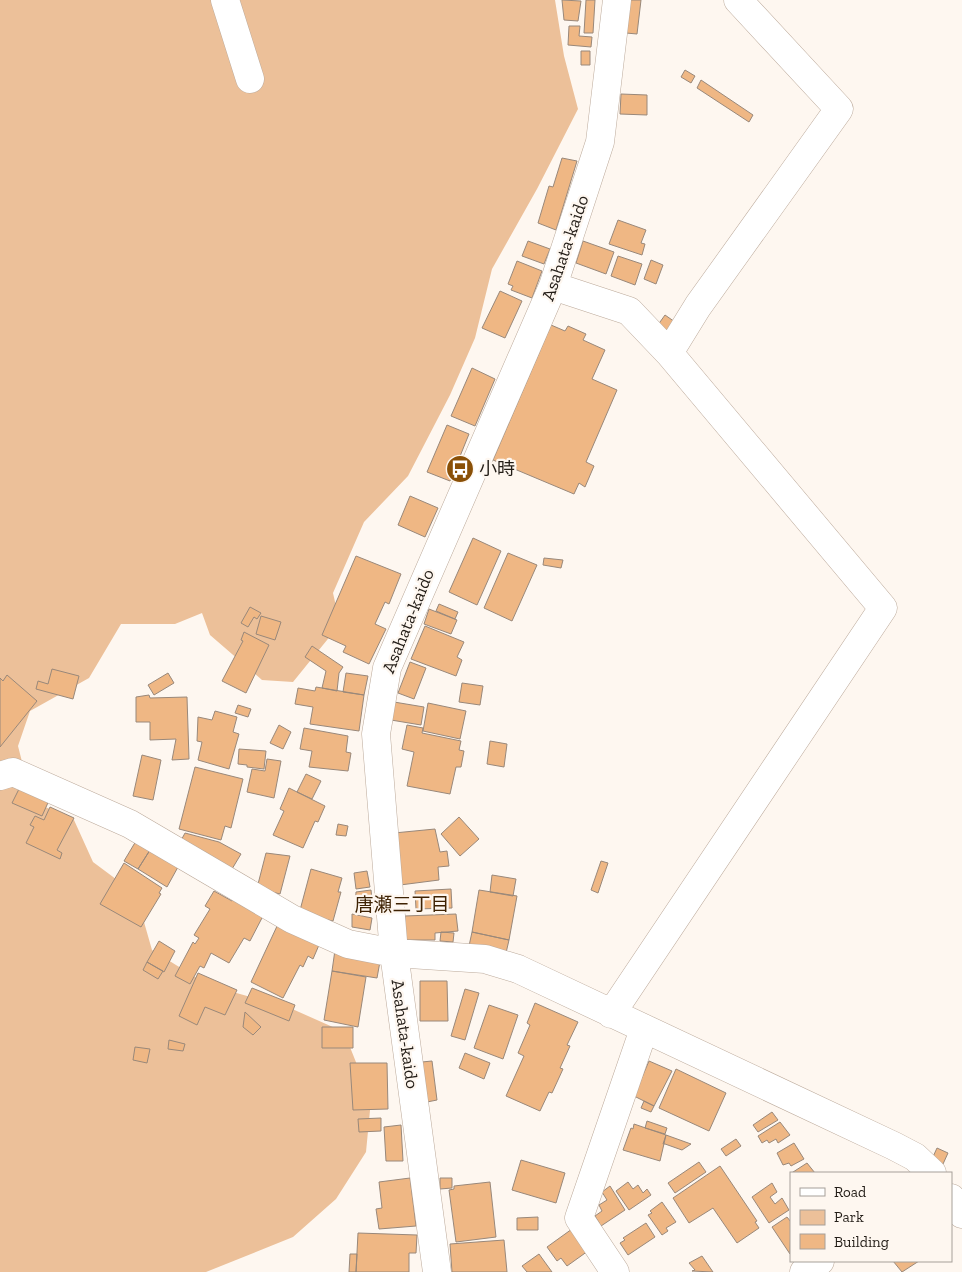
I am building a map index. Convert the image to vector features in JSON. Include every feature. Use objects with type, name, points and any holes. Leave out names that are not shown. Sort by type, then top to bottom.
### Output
[{"type":"street","points":[[225,0],[250,79]]},
{"type":"street","name":"Asahata-kaido","points":[[437,1272],[394,953],[376,734],[386,668],[553,286],[600,142],[617,0]]},
{"type":"street","points":[[669,354],[698,306],[839,109],[738,0]]},
{"type":"street","points":[[553,286],[629,311],[669,354],[883,608],[611,1014]]},
{"type":"street","points":[[0,776],[13,772],[130,824],[292,919],[348,944],[394,953],[485,959],[518,969],[894,1146],[915,1157],[931,1172]]},
{"type":"street","points":[[615,1272],[579,1218],[644,1029]]},
{"type":"street","points":[[952,1199],[962,1214]]},
{"type":"street","points":[[804,1272],[819,1262]]},
{"type":"green space","points":[[0,0],[555,0],[564,56],[578,109],[537,189],[492,269],[475,338],[450,395],[408,476],[364,522],[333,593],[340,624],[293,682],[262,680],[210,635],[202,613],[175,624],[121,624],[89,678],[30,711],[18,746],[32,801],[74,820],[93,862],[136,894],[152,950],[208,985],[290,1008],[344,1032],[371,1100],[366,1152],[336,1199],[293,1237],[206,1272],[0,1272]]},
{"type":"building","points":[[562,0],[581,1],[578,21],[564,20]]},
{"type":"building","points":[[586,0],[595,0],[593,33],[584,33]]},
{"type":"building","points":[[629,0],[641,0],[637,34],[626,33]]},
{"type":"building","points":[[569,26],[580,26],[579,36],[592,37],[591,47],[568,45]]},
{"type":"building","points":[[581,51],[590,51],[590,65],[581,65]]},
{"type":"building","points":[[685,70],[695,76],[691,83],[681,77]]},
{"type":"building","points":[[701,80],[753,115],[749,122],[697,88]]},
{"type":"building","points":[[621,94],[647,95],[647,115],[620,114]]},
{"type":"building","points":[[562,158],[577,161],[556,230],[538,223],[549,186],[553,187]]},
{"type":"building","points":[[618,220],[646,230],[641,243],[645,244],[642,255],[609,244]]},
{"type":"building","points":[[528,241],[550,249],[544,264],[522,256]]},
{"type":"building","points":[[583,241],[614,252],[606,274],[576,263]]},
{"type":"building","points":[[618,256],[642,264],[635,285],[611,276]]},
{"type":"building","points":[[651,260],[663,265],[656,284],[644,279]]},
{"type":"building","points":[[517,261],[542,271],[532,298],[511,290],[513,286],[508,284]]},
{"type":"building","points":[[500,291],[522,301],[505,338],[482,328]]},
{"type":"building","points":[[665,315],[675,322],[666,336],[655,329]]},
{"type":"building","points":[[551,325],[565,331],[568,326],[586,334],[583,340],[605,350],[592,379],[617,390],[586,462],[594,466],[585,487],[579,483],[574,494],[493,460]]},
{"type":"building","points":[[472,368],[495,379],[475,426],[451,416]]},
{"type":"building","points":[[447,425],[469,434],[450,481],[427,472]]},
{"type":"building","points":[[410,496],[438,508],[425,537],[398,525]]},
{"type":"building","points":[[473,538],[501,551],[477,605],[449,592]]},
{"type":"building","points":[[508,553],[537,565],[512,621],[484,608]]},
{"type":"building","points":[[356,556],[401,574],[389,604],[385,602],[375,624],[386,629],[369,664],[343,652],[346,646],[322,635]]},
{"type":"building","points":[[544,558],[563,560],[561,568],[543,565]]},
{"type":"building","points":[[439,604],[458,612],[455,619],[436,611]]},
{"type":"building","points":[[250,607],[261,613],[257,619],[254,617],[248,627],[241,623]]},
{"type":"building","points":[[429,609],[457,620],[451,634],[424,624]]},
{"type":"building","points":[[261,616],[281,622],[275,640],[256,634]]},
{"type":"building","points":[[425,626],[464,642],[457,657],[462,660],[456,676],[411,659]]},
{"type":"building","points":[[244,632],[269,645],[246,693],[222,681],[243,641],[241,640]]},
{"type":"building","points":[[312,646],[343,667],[339,673],[337,691],[322,688],[326,671],[305,657]]},
{"type":"building","points":[[410,662],[426,668],[414,699],[398,693]]},
{"type":"building","points":[[52,669],[79,676],[73,699],[36,689],[38,681],[48,684]]},
{"type":"building","points":[[168,673],[174,683],[154,695],[148,685]]},
{"type":"building","points":[[346,673],[368,676],[364,695],[343,692]]},
{"type":"building","points":[[7,675],[37,701],[0,747],[0,678],[3,681]]},
{"type":"building","points":[[462,683],[483,686],[480,705],[459,702]]},
{"type":"building","points":[[316,687],[364,695],[359,731],[310,724],[313,707],[295,704],[298,688],[315,691]]},
{"type":"building","points":[[149,695],[150,698],[187,697],[189,759],[172,760],[176,739],[150,740],[150,722],[136,722],[136,697]]},
{"type":"building","points":[[394,702],[424,707],[421,725],[391,720]]},
{"type":"building","points":[[428,703],[466,711],[460,739],[423,731]]},
{"type":"building","points":[[238,705],[251,709],[248,717],[235,713]]},
{"type":"building","points":[[215,711],[237,717],[233,732],[239,734],[229,769],[198,760],[202,742],[197,741],[198,717],[212,720]]},
{"type":"building","points":[[279,725],[291,732],[283,749],[270,743]]},
{"type":"building","points":[[407,725],[423,728],[422,733],[461,741],[459,750],[464,751],[461,767],[456,767],[450,794],[407,786],[414,752],[402,749]]},
{"type":"building","points":[[304,728],[348,736],[346,752],[351,753],[348,771],[309,767],[312,751],[300,749]]},
{"type":"building","points":[[490,741],[507,744],[504,767],[487,764]]},
{"type":"building","points":[[239,749],[266,751],[264,769],[238,764]]},
{"type":"building","points":[[142,755],[161,760],[153,800],[133,796]]},
{"type":"building","points":[[267,759],[281,761],[274,798],[247,792],[252,769],[265,771]]},
{"type":"building","points":[[195,767],[243,779],[231,828],[225,826],[221,840],[179,829]]},
{"type":"building","points":[[306,774],[321,781],[312,799],[297,792]]},
{"type":"building","points":[[22,783],[51,796],[42,816],[12,803]]},
{"type":"building","points":[[289,788],[325,806],[318,822],[315,821],[303,848],[273,835],[284,811],[280,809]]},
{"type":"building","points":[[50,807],[74,818],[57,850],[62,853],[60,859],[26,843],[34,827],[30,825],[35,816],[44,820]]},
{"type":"building","points":[[459,817],[479,839],[460,856],[441,834]]},
{"type":"building","points":[[338,824],[348,826],[346,836],[336,835]]},
{"type":"building","points":[[435,829],[440,852],[447,851],[449,866],[438,867],[439,880],[400,885],[394,833]]},
{"type":"building","points":[[185,833],[219,842],[241,854],[229,874],[178,846]]},
{"type":"building","points":[[136,841],[150,850],[138,869],[124,861]]},
{"type":"building","points":[[150,850],[178,867],[167,887],[138,869]]},
{"type":"building","points":[[266,853],[290,856],[280,894],[257,888]]},
{"type":"building","points":[[601,861],[608,863],[598,893],[591,890]]},
{"type":"building","points":[[124,863],[162,888],[159,893],[161,894],[141,927],[100,904]]},
{"type":"building","points":[[311,869],[342,878],[338,892],[341,892],[333,921],[299,914]]},
{"type":"building","points":[[367,871],[370,887],[356,889],[354,873]]},
{"type":"building","points":[[492,875],[516,879],[513,896],[490,892]]},
{"type":"building","points":[[451,889],[452,908],[416,909],[415,891]]},
{"type":"building","points":[[371,890],[373,909],[355,912],[356,892]]},
{"type":"building","points":[[479,890],[517,896],[509,940],[472,932]]},
{"type":"building","points":[[214,891],[232,901],[234,898],[263,916],[250,941],[244,938],[229,963],[211,953],[204,968],[200,966],[190,984],[175,976],[193,942],[195,944],[199,938],[194,935],[210,909],[205,906]]},
{"type":"building","points":[[352,914],[372,918],[370,930],[352,927]]},
{"type":"building","points":[[456,914],[458,931],[435,933],[435,940],[405,940],[405,916]]},
{"type":"building","points":[[278,924],[319,945],[313,959],[308,956],[303,967],[300,965],[283,998],[251,982]]},
{"type":"building","points":[[441,932],[454,933],[453,942],[440,941]]},
{"type":"building","points":[[472,932],[509,940],[506,953],[469,946]]},
{"type":"building","points":[[159,941],[175,951],[164,972],[147,962]]},
{"type":"building","points":[[335,950],[381,956],[377,978],[332,971]]},
{"type":"building","points":[[147,962],[163,971],[158,979],[143,970]]},
{"type":"building","points":[[332,971],[366,977],[358,1027],[324,1020]]},
{"type":"building","points":[[198,973],[237,990],[225,1015],[205,1007],[197,1025],[179,1016]]},
{"type":"building","points":[[420,981],[447,981],[448,1021],[420,1021]]},
{"type":"building","points":[[252,988],[295,1005],[289,1021],[245,1003]]},
{"type":"building","points":[[465,989],[479,993],[465,1040],[451,1036]]},
{"type":"building","points":[[535,1003],[578,1022],[567,1045],[570,1046],[560,1068],[563,1069],[552,1093],[549,1092],[540,1111],[506,1096],[524,1056],[518,1053],[530,1025],[527,1023]]},
{"type":"building","points":[[489,1005],[518,1015],[503,1059],[474,1048]]},
{"type":"building","points":[[245,1012],[261,1027],[253,1035],[243,1027]]},
{"type":"building","points":[[322,1027],[353,1027],[353,1048],[322,1048]]},
{"type":"building","points":[[169,1040],[185,1044],[183,1051],[168,1049]]},
{"type":"building","points":[[135,1047],[150,1049],[147,1063],[133,1060]]},
{"type":"building","points":[[465,1053],[490,1063],[484,1079],[459,1068]]},
{"type":"building","points":[[432,1061],[437,1100],[427,1102],[422,1062]]},
{"type":"building","points":[[649,1061],[672,1071],[654,1106],[634,1096]]},
{"type":"building","points":[[350,1063],[387,1063],[388,1109],[353,1110]]},
{"type":"building","points":[[676,1069],[726,1093],[709,1131],[659,1108]]},
{"type":"building","points":[[644,1101],[654,1106],[651,1112],[641,1108]]},
{"type":"building","points":[[772,1112],[778,1120],[758,1132],[753,1125]]},
{"type":"building","points":[[381,1118],[381,1131],[359,1132],[358,1119]]},
{"type":"building","points":[[647,1121],[667,1128],[665,1134],[645,1128]]},
{"type":"building","points":[[780,1122],[790,1135],[778,1143],[776,1139],[769,1143],[767,1140],[762,1143],[758,1136]]},
{"type":"building","points":[[634,1124],[666,1135],[660,1161],[623,1150]]},
{"type":"building","points":[[401,1125],[403,1161],[386,1161],[384,1127]]},
{"type":"building","points":[[666,1135],[691,1144],[682,1150],[663,1144]]},
{"type":"building","points":[[736,1139],[741,1146],[726,1156],[721,1149]]},
{"type":"building","points":[[794,1143],[804,1159],[791,1166],[789,1163],[783,1165],[777,1153]]},
{"type":"building","points":[[937,1148],[948,1153],[943,1164],[932,1159]]},
{"type":"building","points":[[521,1160],[565,1173],[556,1203],[512,1190]]},
{"type":"building","points":[[699,1162],[706,1172],[675,1193],[668,1183]]},
{"type":"building","points":[[807,1163],[814,1172],[793,1172]]},
{"type":"building","points":[[720,1166],[757,1221],[755,1222],[759,1228],[737,1243],[713,1208],[689,1223],[673,1198]]},
{"type":"building","points":[[410,1178],[416,1226],[379,1229],[376,1209],[382,1208],[379,1182]]},
{"type":"building","points":[[440,1178],[452,1178],[452,1188],[440,1189]]},
{"type":"building","points":[[490,1182],[496,1237],[456,1242],[449,1190],[454,1189],[454,1186]]},
{"type":"building","points":[[628,1182],[633,1189],[638,1185],[643,1193],[647,1189],[651,1195],[629,1210],[616,1191]]},
{"type":"building","points":[[772,1183],[777,1192],[770,1197],[775,1204],[782,1198],[789,1210],[769,1223],[752,1197]]},
{"type":"building","points":[[610,1186],[625,1210],[601,1226],[595,1216],[602,1211],[599,1205],[607,1200],[602,1192]]},
{"type":"building","points":[[662,1202],[676,1222],[666,1228],[668,1231],[662,1235],[648,1215],[652,1213],[650,1211]]},
{"type":"building","points":[[538,1217],[538,1230],[517,1230],[517,1218]]},
{"type":"building","points":[[787,1217],[790,1221],[790,1254],[772,1227]]},
{"type":"building","points":[[646,1223],[655,1237],[628,1255],[620,1243],[625,1240],[623,1238]]},
{"type":"building","points":[[572,1229],[588,1251],[567,1266],[561,1258],[557,1261],[547,1247]]},
{"type":"building","points":[[358,1233],[417,1235],[416,1253],[409,1253],[409,1272],[356,1272]]},
{"type":"building","points":[[504,1240],[507,1272],[452,1272],[450,1244]]},
{"type":"building","points":[[350,1254],[357,1254],[356,1272],[349,1272]]},
{"type":"building","points":[[539,1254],[552,1272],[527,1272],[522,1266]]},
{"type":"building","points":[[702,1256],[713,1272],[692,1271],[695,1270],[689,1263]]},
{"type":"building","points":[[894,1262],[917,1262],[902,1272]]},
{"type":"place","name":"小時","points":[[460,469]]},
{"type":"district","name":"唐瀬三丁目","points":[[402,904]]}]
